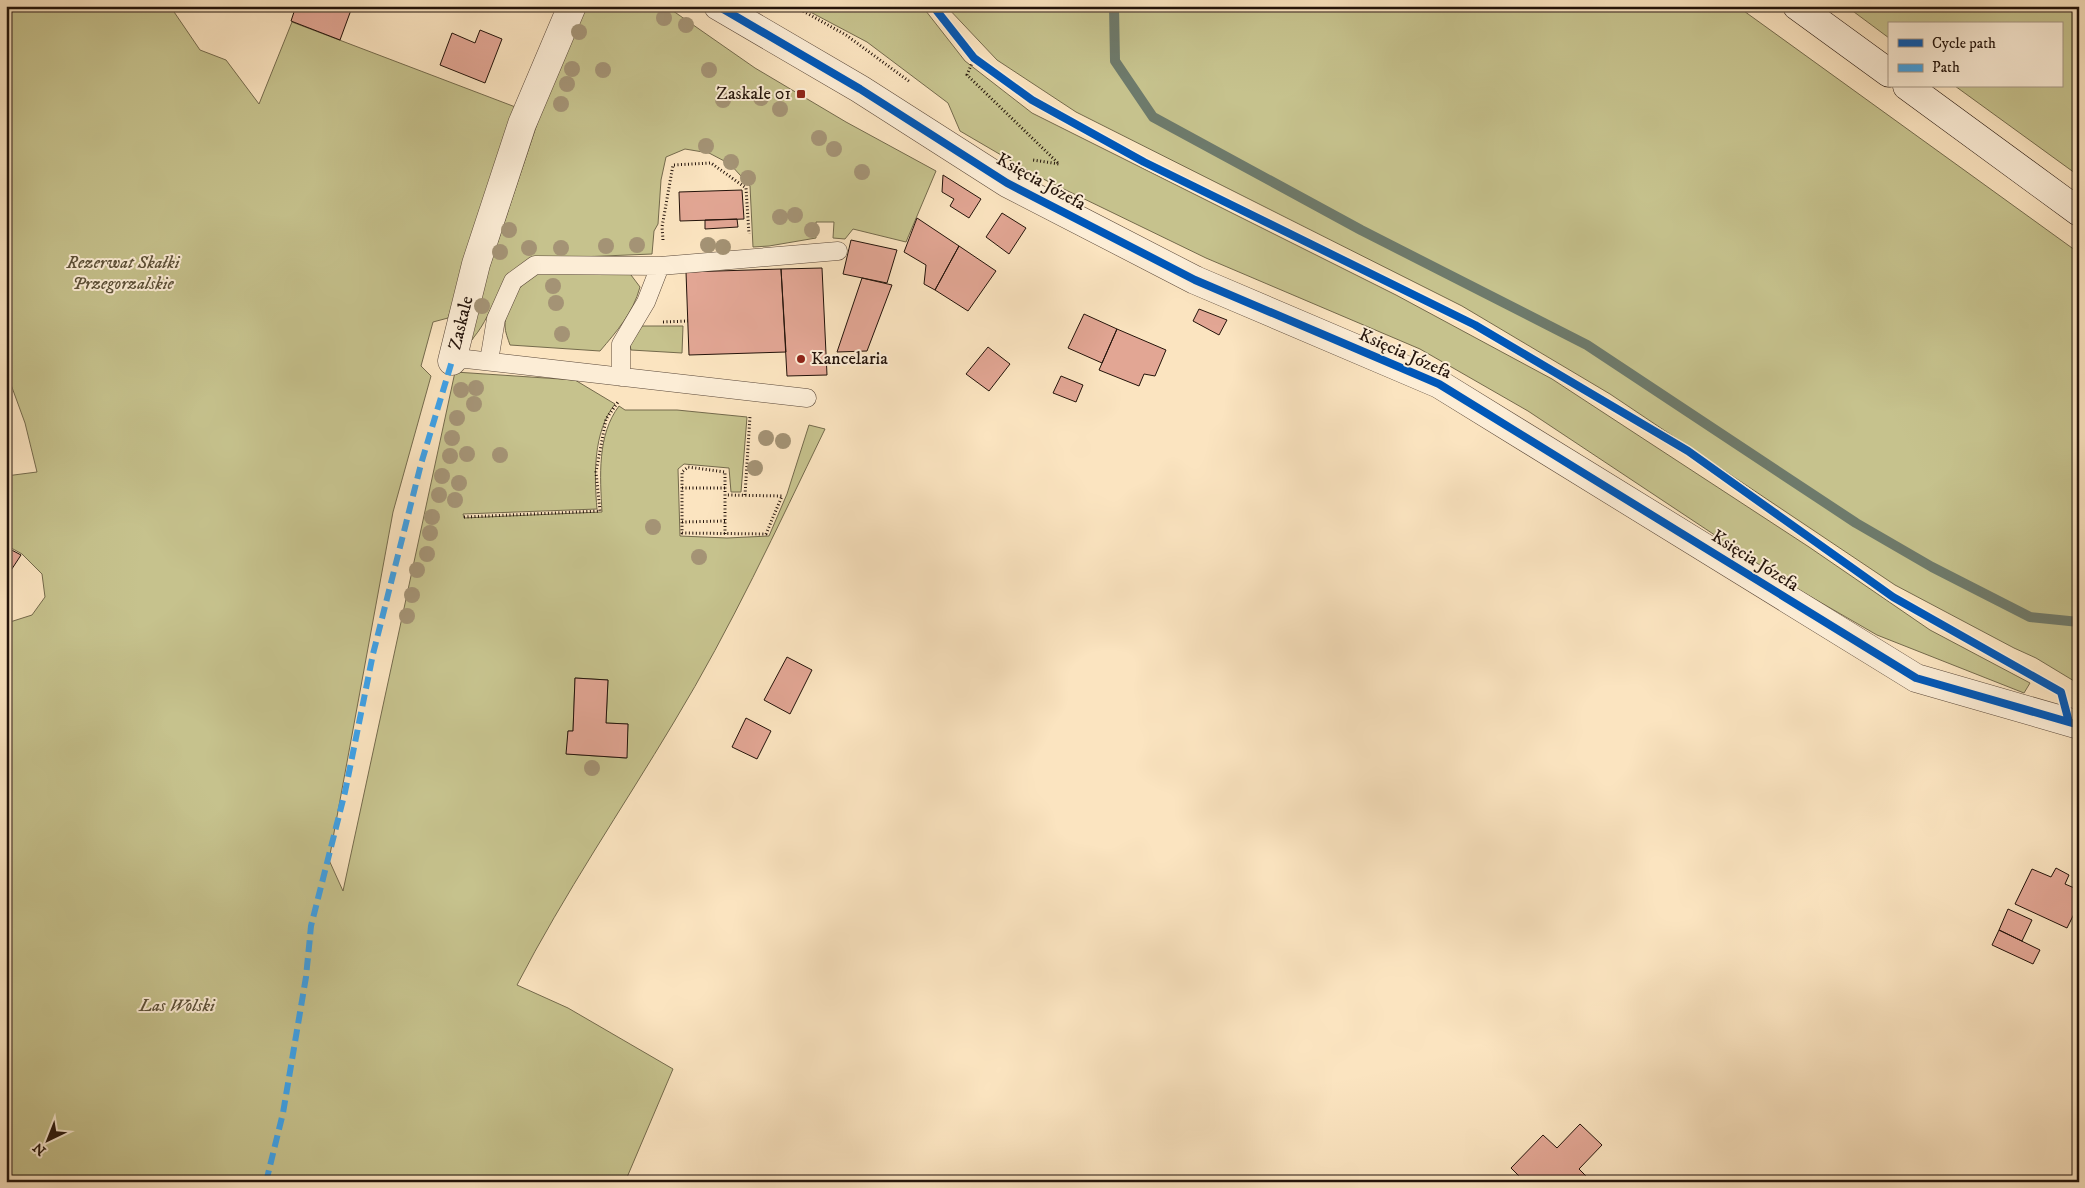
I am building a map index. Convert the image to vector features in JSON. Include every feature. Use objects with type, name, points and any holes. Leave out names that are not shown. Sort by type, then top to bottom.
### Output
[{"type":"street","name":"Zaskale","points":[[452,360],[476,264],[522,124],[572,6]]},
{"type":"street","name":"Księcia Józefa","points":[[718,6],[860,89],[1006,183],[1195,280],[1439,384],[1916,678],[2079,725]]},
{"type":"street","points":[[1797,6],[1888,72]]},
{"type":"street","points":[[1910,88],[2079,212]]},
{"type":"lane","points":[[489,362],[496,319],[510,289],[514,281],[535,265],[662,266],[838,251]]},
{"type":"lane","points":[[621,377],[621,344],[646,302],[662,266]]},
{"type":"lane","name":"Zaskale","points":[[452,360],[466,359],[807,398]]},
{"type":"path","points":[[974,58],[968,75],[1059,164],[1023,159]]},
{"type":"path","points":[[662,266],[662,227],[673,165],[711,163],[746,188],[750,259]]},
{"type":"path","points":[[675,322],[688,321]]},
{"type":"path","points":[[464,517],[600,511],[596,472],[606,419],[620,400],[621,377]]},
{"type":"path","points":[[745,495],[750,422]]},
{"type":"path","points":[[725,534],[726,472],[688,467],[682,472],[682,533],[725,534],[766,534],[782,496],[726,495]]},
{"type":"path","points":[[682,488],[726,488]]},
{"type":"path","points":[[682,522],[725,521]]},
{"type":"green space","points":[[6,6],[170,6],[200,50],[226,60],[259,104],[292,22],[518,108],[448,318],[433,322],[421,366],[431,376],[393,512],[329,860],[343,891],[455,372],[575,380],[615,404],[602,427],[599,441],[595,482],[597,509],[463,514],[464,518],[602,512],[601,471],[603,443],[612,417],[619,406],[625,410],[677,410],[747,417],[741,492],[731,492],[729,468],[684,464],[678,469],[680,536],[727,538],[769,536],[787,494],[809,425],[825,429],[715,650],[674,722],[554,918],[517,985],[568,1008],[673,1069],[625,1182],[6,1182],[6,620],[10,622],[32,615],[45,597],[42,574],[22,554],[6,545],[6,476],[37,472],[25,423],[6,371]],"holes":[[[575,678],[608,680],[606,723],[628,724],[626,758],[567,754],[568,731],[573,731]]]},
{"type":"green space","points":[[581,6],[666,6],[755,68],[846,122],[936,171],[906,242],[853,229],[845,239],[833,238],[834,222],[816,222],[816,238],[753,247],[750,186],[730,164],[709,153],[685,149],[666,157],[661,180],[658,224],[654,231],[652,254],[531,259],[520,265],[504,283],[472,340],[466,337],[557,64]]},
{"type":"green space","points":[[799,6],[922,6],[965,61],[1032,113],[1396,295],[1552,379],[1809,547],[1930,630],[2030,683],[2024,693],[1877,635],[1787,583],[1528,411],[1420,349],[1206,258],[1037,176],[960,131],[948,103],[867,42]]},
{"type":"green space","points":[[946,6],[1737,6],[2079,253],[2079,684],[2036,658],[1895,585],[1610,394],[1462,306],[1076,112],[997,60]]},
{"type":"green space","points":[[1846,6],[2079,6],[2079,176],[1958,88],[2062,88],[2062,22],[1888,22],[1888,37]]},
{"type":"green space","points":[[628,271],[640,287],[637,296],[624,321],[600,351],[510,345],[505,328],[508,311],[514,296],[524,282],[536,273]]},
{"type":"green space","points":[[638,326],[683,326],[682,353],[631,350],[629,341]]},
{"type":"building","points":[[296,6],[350,6],[349,9],[351,10],[340,40],[291,21]]},
{"type":"building","points":[[480,30],[502,39],[485,83],[440,65],[452,33],[475,43]]},
{"type":"building","points":[[943,175],[981,199],[969,218],[950,206],[954,199],[942,192]]},
{"type":"building","points":[[742,190],[744,219],[680,221],[679,192]]},
{"type":"building","points":[[1002,213],[1026,228],[1009,254],[986,237]]},
{"type":"building","points":[[917,218],[959,246],[935,290],[924,284],[926,265],[904,252]]},
{"type":"building","points":[[737,219],[738,227],[705,229],[705,220]]},
{"type":"building","points":[[851,240],[897,250],[887,283],[843,274]]},
{"type":"building","points":[[959,246],[996,271],[968,311],[935,290]]},
{"type":"building","points":[[822,268],[827,375],[787,376],[781,269]]},
{"type":"building","points":[[781,269],[786,352],[689,355],[686,272]]},
{"type":"building","points":[[862,278],[892,285],[867,351],[837,352]]},
{"type":"building","points":[[1199,309],[1227,320],[1219,335],[1193,321]]},
{"type":"building","points":[[1084,314],[1117,329],[1102,363],[1068,348]]},
{"type":"building","points":[[1117,329],[1166,350],[1155,376],[1144,374],[1139,386],[1099,370]]},
{"type":"building","points":[[988,347],[1010,364],[989,391],[966,374]]},
{"type":"building","points":[[1061,376],[1083,385],[1076,402],[1053,393]]},
{"type":"building","points":[[6,547],[21,555],[6,578]]},
{"type":"building","points":[[787,657],[812,670],[790,714],[764,700]]},
{"type":"building","points":[[575,678],[608,680],[606,723],[628,724],[627,758],[566,754],[568,731],[573,731]]},
{"type":"building","points":[[746,718],[771,731],[757,759],[732,747]]},
{"type":"building","points":[[2056,868],[2069,875],[2065,884],[2079,890],[2079,904],[2067,928],[2015,904],[2032,869],[2051,877]]},
{"type":"building","points":[[2008,909],[2032,920],[2022,941],[1999,930]]},
{"type":"building","points":[[1999,930],[2040,950],[2033,964],[1992,945]]},
{"type":"building","points":[[1580,1124],[1602,1145],[1579,1169],[1592,1182],[1525,1182],[1511,1168],[1543,1135],[1557,1148]]},
{"type":"waterway","points":[[1114,6],[1115,61],[1153,117],[1361,230],[1587,345],[1856,523],[1932,567],[2030,617],[2079,622]]},
{"type":"marked path","points":[[266,1182],[283,1113],[306,977],[311,926],[345,792],[373,654],[421,464],[452,361]]},
{"type":"marked path","points":[[6,1177],[13,1182]]},
{"type":"cycle path","points":[[718,6],[860,89],[1007,183],[1195,280],[1439,384],[1916,678],[2079,725]]},
{"type":"cycle path","points":[[933,6],[974,58],[1032,100],[1144,162],[1475,325],[1688,451],[1893,597],[2061,692],[2069,722]]},
{"type":"place","name":"Zaskale 01","points":[[801,94]]},
{"type":"place","name":"Kancelaria","points":[[801,359]]},
{"type":"park label","name":"Rezerwat Skałki Przegorzalskie","points":[[123,273]]},
{"type":"park label","name":"Las Wolski","points":[[177,1006]]}]
